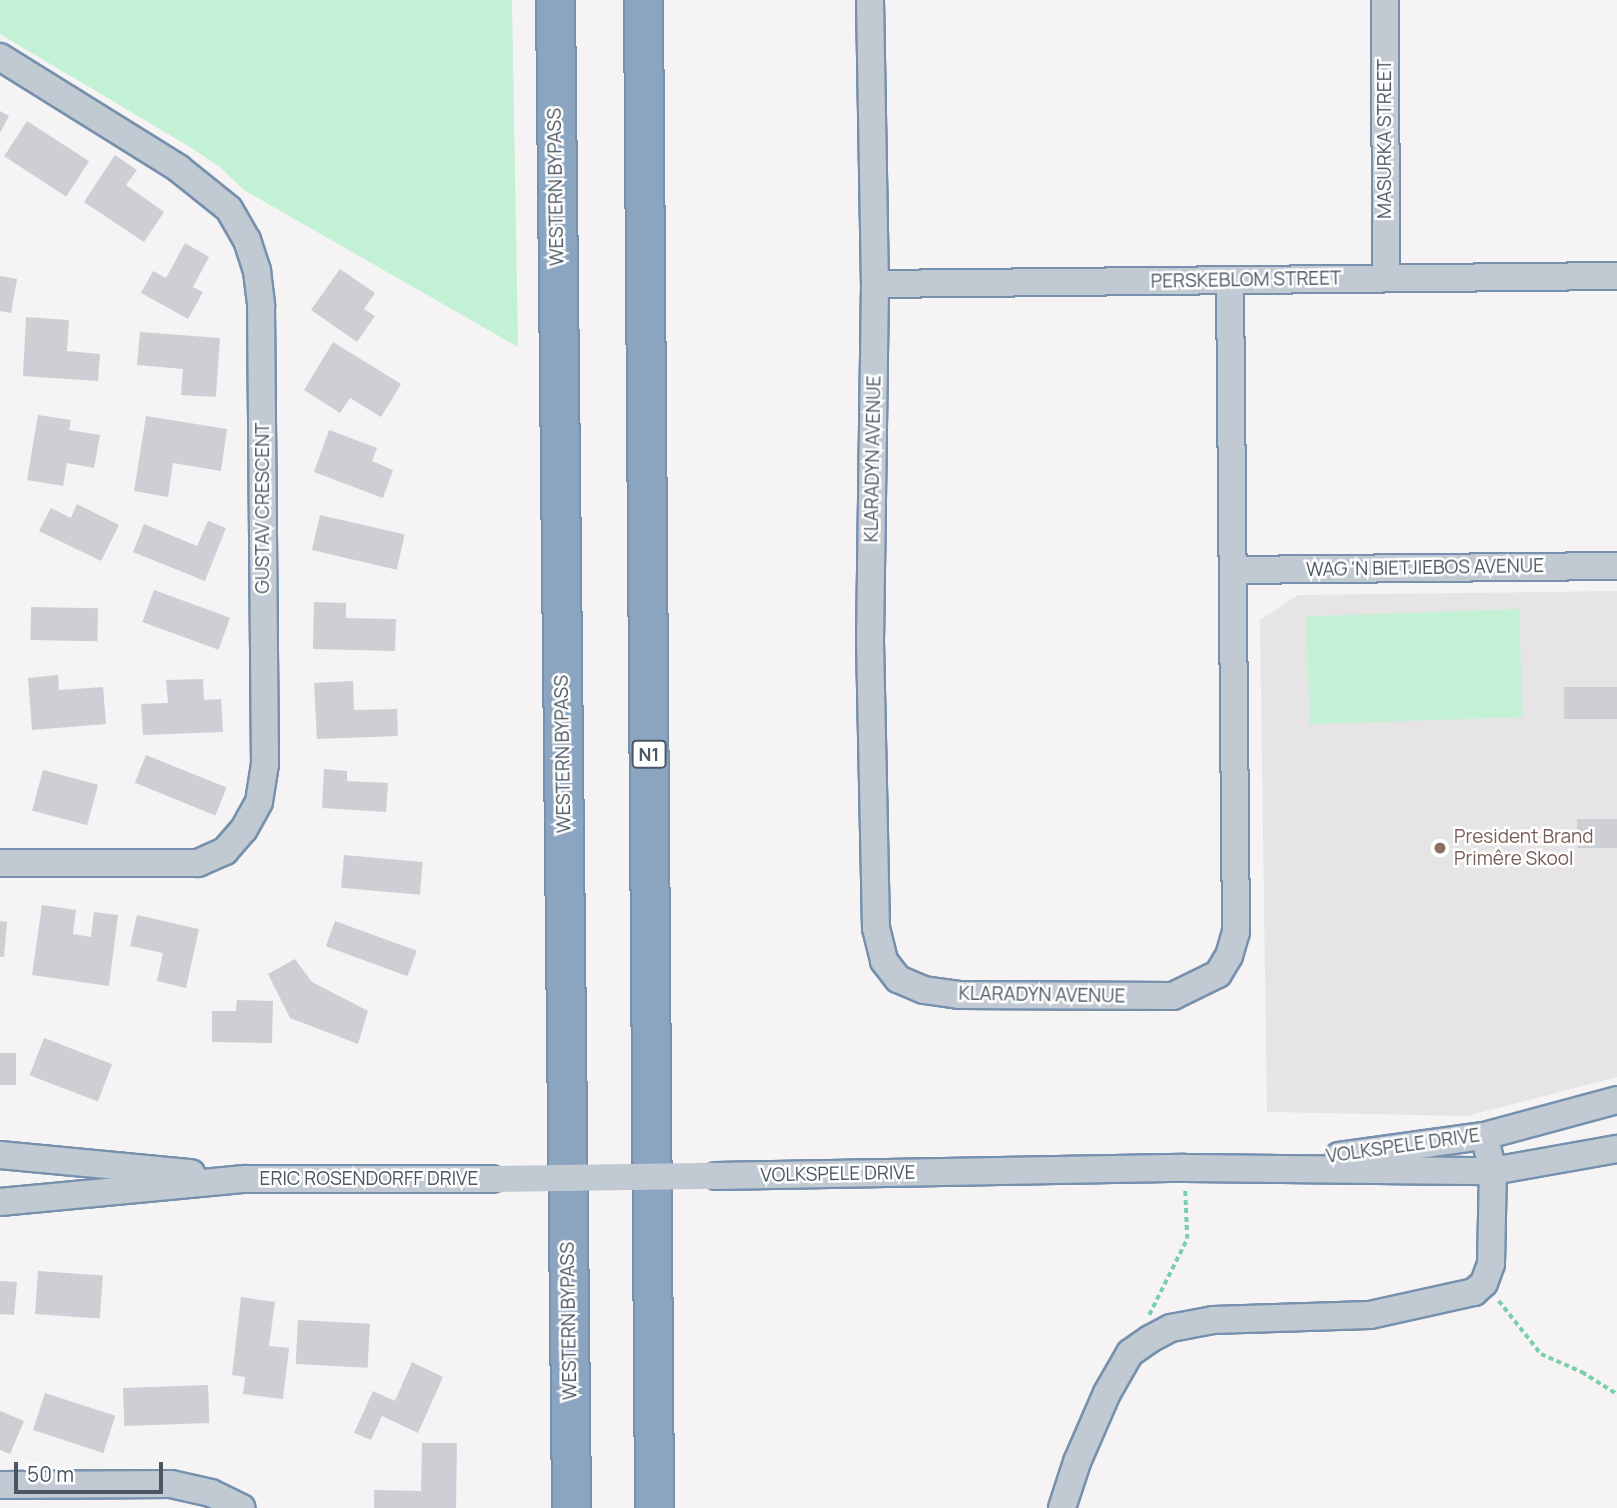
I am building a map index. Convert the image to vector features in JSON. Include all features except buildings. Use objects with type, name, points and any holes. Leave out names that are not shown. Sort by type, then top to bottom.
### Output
[{"type":"highway","name":"WESTERN BYPASS","points":[[555,0],[571,1508]]},
{"type":"highway","name":"N1","points":[[643,0],[654,1508]]},
{"type":"street","name":"KLARADYN AVENUE","points":[[870,0],[875,284],[870,641],[876,928],[884,961],[898,979],[924,990],[959,995],[1173,996],[1218,974],[1229,956],[1236,932],[1230,280]]},
{"type":"street","name":"MASURKA STREET","points":[[1385,0],[1385,278]]},
{"type":"street","name":"GUSTAV CRESCENT","points":[[0,57],[178,168],[229,209],[247,240],[257,271],[261,306],[265,764],[259,802],[244,829],[225,851],[198,863],[0,863]]},
{"type":"street","name":"PERSKEBLOM STREET","points":[[875,284],[1617,275]]},
{"type":"street","name":"WAG 'N BIETJIEBOS AVENUE","points":[[1233,570],[1617,566]]},
{"type":"street","name":"VOLKSPELE DRIVE","points":[[1184,1168],[1359,1154],[1484,1136],[1617,1100]]},
{"type":"street","points":[[1062,1508],[1077,1462],[1107,1393],[1130,1353],[1171,1328],[1213,1320],[1370,1315],[1474,1292],[1484,1283],[1491,1265],[1493,1171],[1484,1136]]},
{"type":"street","name":"VOLKSPELE DRIVE","points":[[492,1179],[1184,1168],[1493,1171],[1617,1149]]},
{"type":"street","name":"ERIC ROSENDORFF DRIVE","points":[[0,1155],[32,1156],[245,1179]]},
{"type":"street","points":[[32,1156],[32,1200]]},
{"type":"street","name":"ERIC ROSENDORFF DRIVE","points":[[0,1202],[245,1179],[492,1179]]},
{"type":"street","points":[[4,1493],[171,1484],[211,1493],[242,1508]]},
{"type":"path","points":[[1130,1353],[1186,1239],[1184,1168]]},
{"type":"path","points":[[1484,1283],[1541,1354],[1582,1372],[1617,1394]]},
{"type":"shaded area","name":"President Brand Primêre Skool","points":[[1617,591],[1617,1077],[1467,1116],[1267,1112],[1260,620],[1298,595]]},
{"type":"green space","points":[[0,0],[512,0],[518,347],[244,190],[220,167],[185,144],[0,34]]},
{"type":"green space","points":[[1519,609],[1523,717],[1310,724],[1306,616]]},
{"type":"place","name":"President Brand Primêre Skool","points":[[1440,848]]}]
